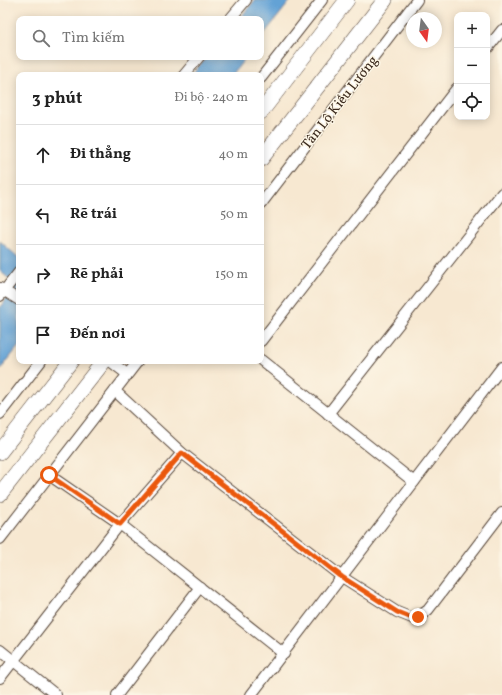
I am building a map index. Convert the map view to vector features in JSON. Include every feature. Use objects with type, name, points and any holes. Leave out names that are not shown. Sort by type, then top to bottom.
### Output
[{"type":"main road","points":[[264,108],[346,0]]},
{"type":"main road","name":"Tân Lộ Kiều Lương","points":[[264,155],[385,0]]},
{"type":"main road","points":[[0,452],[69,364]]},
{"type":"main road","points":[[0,494],[102,364]]},
{"type":"street","points":[[233,16],[246,0]]},
{"type":"street","points":[[264,74],[322,0]]},
{"type":"street","name":"Tân Lộ Kiều Lương","points":[[264,200],[417,0]]},
{"type":"street","points":[[488,48],[502,30]]},
{"type":"street","points":[[186,72],[196,60]]},
{"type":"street","points":[[264,337],[454,92]]},
{"type":"street","points":[[328,414],[502,193]]},
{"type":"street","points":[[16,276],[3,292],[16,298]]},
{"type":"street","points":[[264,362],[414,482]]},
{"type":"street","points":[[0,414],[39,364]]},
{"type":"street","points":[[114,364],[127,374]]},
{"type":"street","points":[[0,539],[135,364]]},
{"type":"street","points":[[251,695],[284,654],[414,482],[500,374]]},
{"type":"street","points":[[115,391],[182,453],[342,577],[397,612],[412,618],[418,617],[428,610],[502,513]]},
{"type":"street","points":[[0,678],[120,524],[182,453]]},
{"type":"street","points":[[49,475],[120,524],[284,654]]},
{"type":"street","points":[[117,695],[200,587]]},
{"type":"street","points":[[0,650],[56,695]]},
{"type":"water","points":[[255,0],[291,0],[264,34],[264,16],[242,16]]},
{"type":"water","points":[[204,60],[244,60],[234,72],[194,72]]},
{"type":"water","points":[[0,241],[16,255],[16,285],[0,271]]},
{"type":"water","points":[[16,285],[16,350],[0,370],[0,307]]},
{"type":"route","points":[[49,475],[120,524],[182,453],[342,577],[397,612],[412,618],[418,617]]}]
